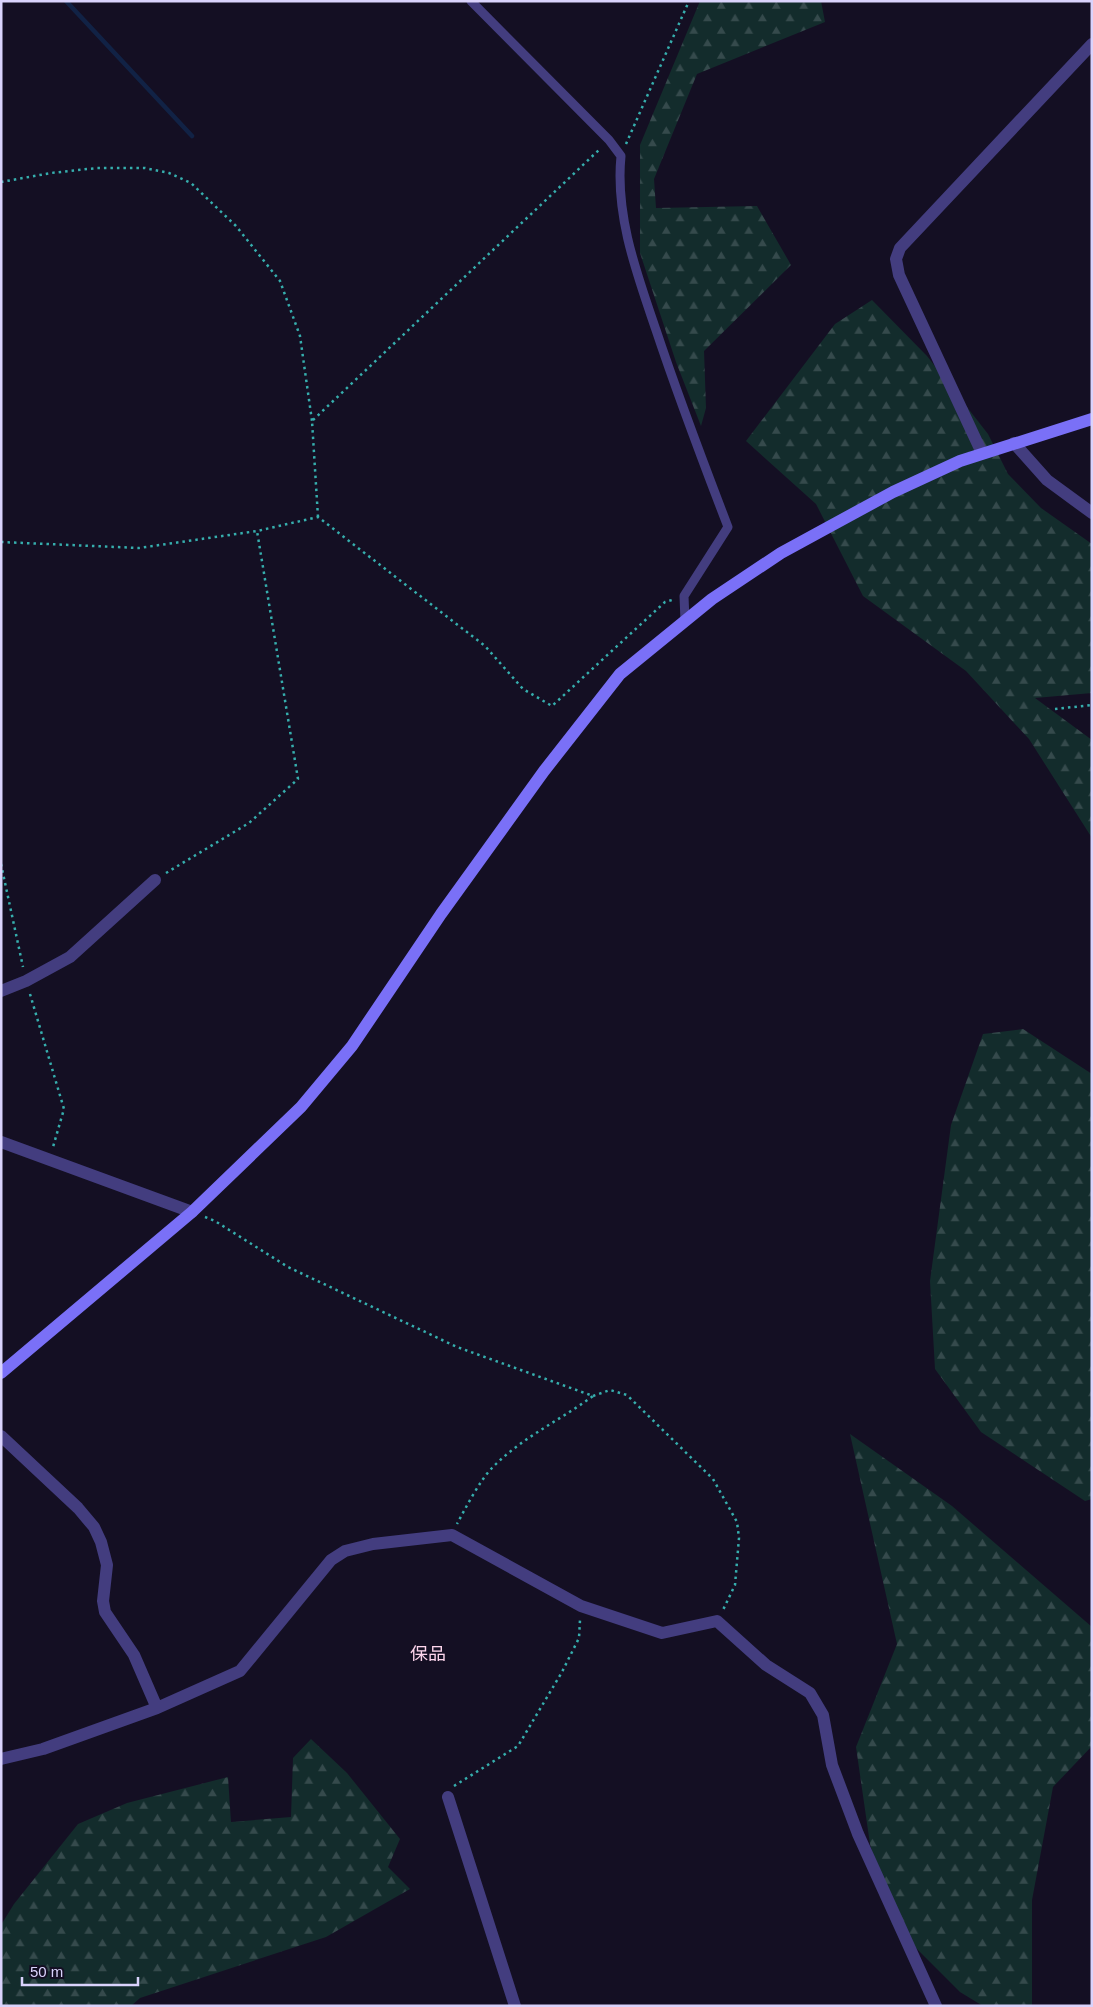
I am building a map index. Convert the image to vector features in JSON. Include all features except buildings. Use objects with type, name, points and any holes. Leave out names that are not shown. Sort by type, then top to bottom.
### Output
[{"type":"street","points":[[982,453],[899,275],[896,259],[900,248],[1092,44]]},
{"type":"street","points":[[1,1373],[192,1212],[301,1107],[352,1046],[441,914],[544,771],[620,674],[712,599],[781,553],[892,492],[960,460],[1092,418]]},
{"type":"street","points":[[1014,443],[1047,480],[1092,513]]},
{"type":"street","points":[[1,991],[26,981],[70,957],[155,880]]},
{"type":"street","points":[[1,1142],[192,1212]]},
{"type":"street","points":[[1,1436],[78,1508],[94,1527],[101,1542],[107,1565],[103,1601],[105,1612],[134,1655],[157,1708]]},
{"type":"street","points":[[1,1759],[43,1749],[157,1708],[240,1671],[331,1560],[345,1551],[373,1544],[452,1535],[581,1606],[662,1633],[718,1620],[766,1665],[810,1693],[824,1715],[832,1765],[858,1834],[936,2006]]},
{"type":"street","points":[[448,1797],[515,2006]]},
{"type":"lane","points":[[472,1],[609,140],[620,156],[619,173],[623,219],[633,262],[678,397],[728,527],[684,596],[684,621]]},
{"type":"path","points":[[620,156],[689,1]]},
{"type":"path","points":[[312,421],[609,140]]},
{"type":"path","points":[[1,182],[51,173],[97,168],[145,168],[169,173],[192,183],[236,226],[280,281],[300,336],[312,421],[318,517],[485,646],[523,689],[552,706],[665,602],[684,596]]},
{"type":"path","points":[[1,542],[139,548],[257,531],[318,517]]},
{"type":"path","points":[[155,880],[249,823],[298,779],[257,531]]},
{"type":"path","points":[[1055,709],[1092,705]]},
{"type":"path","points":[[1,864],[26,981],[64,1109],[50,1160]]},
{"type":"path","points":[[192,1212],[215,1221],[288,1267],[457,1347],[593,1396]]},
{"type":"path","points":[[452,1535],[490,1469],[526,1438],[563,1418],[593,1396],[610,1390],[627,1395],[713,1479],[737,1522],[739,1545],[735,1585],[718,1620]]},
{"type":"path","points":[[448,1797],[456,1784],[518,1746],[562,1672],[579,1638],[581,1606]]},
{"type":"green space","points":[[700,1],[821,1],[825,22],[697,74],[654,179],[656,208],[757,206],[791,265],[704,351],[706,408],[701,426],[676,362],[640,253],[640,145]]},
{"type":"green space","points":[[872,300],[927,356],[988,434],[1008,474],[1041,508],[1092,544],[1092,693],[1035,698],[1092,740],[1092,838],[1029,739],[966,671],[863,596],[816,504],[746,441],[835,324]]},
{"type":"green space","points":[[1023,1029],[1092,1074],[1092,1499],[1085,1501],[981,1432],[935,1369],[930,1281],[951,1125],[983,1034]]},
{"type":"green space","points":[[850,1434],[952,1506],[1092,1627],[1092,1746],[1053,1787],[1032,1900],[1032,2006],[983,2006],[960,1992],[892,1924],[870,1844],[856,1747],[897,1644]]},
{"type":"green space","points":[[311,1739],[347,1773],[400,1839],[388,1867],[410,1889],[326,1937],[140,1998],[131,2006],[1,2006],[1,1925],[14,1904],[78,1824],[127,1803],[228,1777],[231,1822],[291,1817],[293,1758]]},
{"type":"waterway","points":[[66,1],[192,136]]},
{"type":"district","name":"保品","points":[[428,1654]]}]
